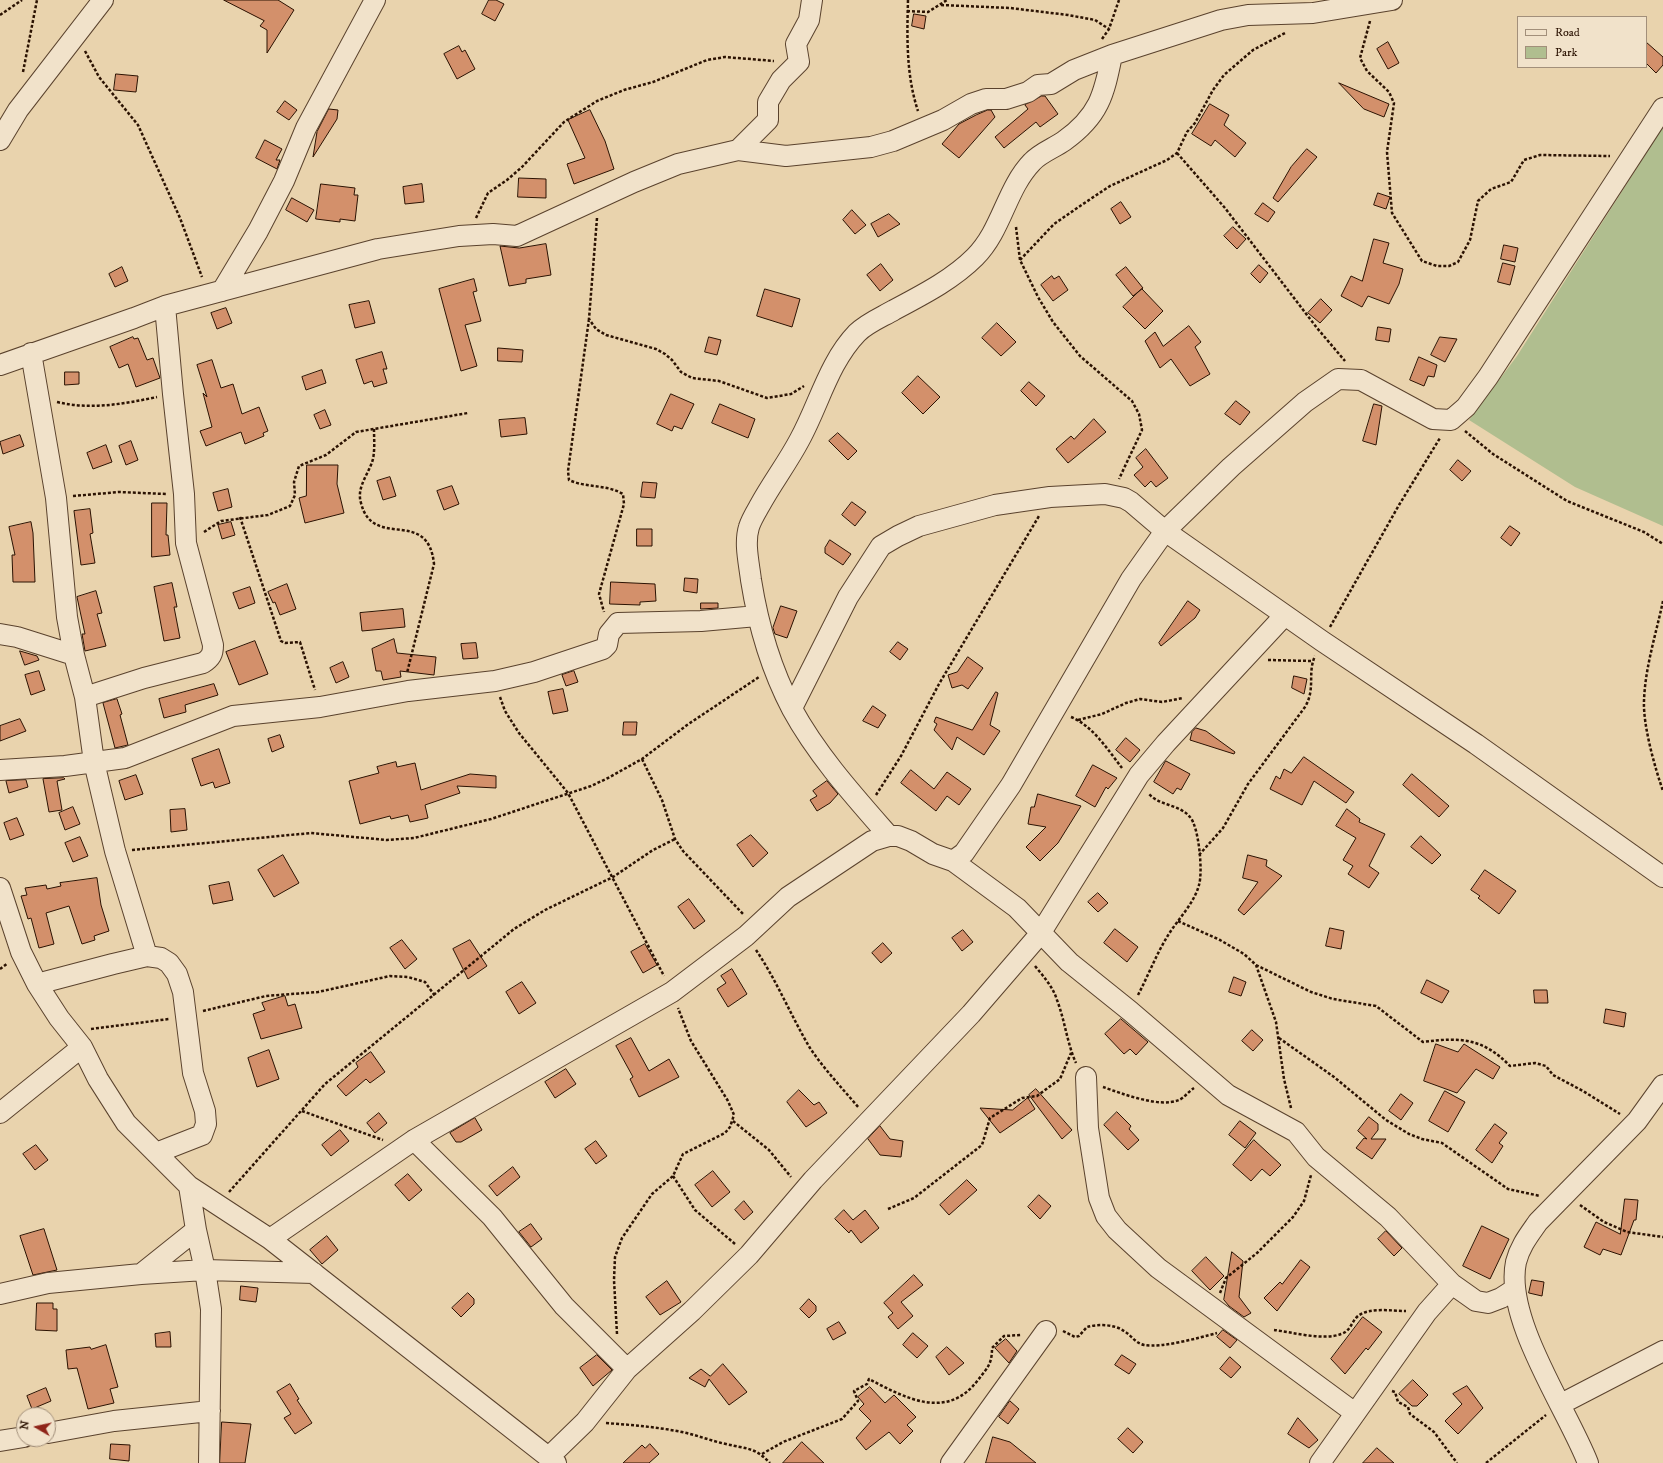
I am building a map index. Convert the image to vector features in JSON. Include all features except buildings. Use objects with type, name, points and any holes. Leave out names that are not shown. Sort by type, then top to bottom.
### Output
[{"type":"street","points":[[0,140],[18,110],[102,0]]},
{"type":"street","points":[[215,293],[258,231],[284,181],[306,128],[375,0]]},
{"type":"street","points":[[738,150],[768,120],[768,102],[781,80],[799,62],[796,44],[809,20],[812,0]]},
{"type":"street","points":[[0,365],[165,306],[378,249],[459,236],[493,234],[516,236],[634,182],[678,164],[738,150],[786,156],[871,147],[893,141],[943,120],[971,104],[986,99],[1006,99],[1028,92],[1038,85],[1051,84],[1106,48],[1248,15],[1313,13],[1384,2]]},
{"type":"street","points":[[889,836],[840,778],[792,708],[773,664],[756,616],[748,548],[749,527],[766,494],[800,440],[832,370],[846,346],[859,330],[938,286],[974,258],[986,244],[999,221],[1012,191],[1033,160],[1065,140],[1096,110],[1107,82],[1106,48]]},
{"type":"street","points":[[953,861],[964,853],[1011,786],[1131,580],[1165,531],[1231,467],[1314,394],[1338,379],[1360,380],[1433,419],[1451,420],[1466,407],[1488,377],[1663,108]]},
{"type":"street","points":[[85,697],[144,678],[203,663],[210,659],[213,652],[213,645],[186,543],[184,494],[165,306]]},
{"type":"street","points":[[31,353],[56,498],[67,610],[74,655],[85,697],[94,762],[115,851],[147,956]]},
{"type":"street","points":[[792,708],[848,597],[865,568],[881,546],[919,526],[947,517],[995,505],[1050,497],[1105,494],[1124,498],[1131,502],[1165,531],[1322,641],[1476,744],[1663,877]]},
{"type":"street","points":[[0,888],[21,952],[38,984],[76,1040],[98,1079],[126,1123],[189,1186],[270,1239],[553,1460],[585,1422],[622,1364],[692,1310],[749,1255],[803,1192],[971,1014],[1024,954],[1040,934],[1118,806],[1139,775],[1171,737],[1285,615]]},
{"type":"street","points":[[0,770],[65,766],[125,758],[233,716],[320,707],[408,691],[495,681],[534,672],[603,649],[607,645],[609,634],[618,623],[700,621],[756,616]]},
{"type":"street","points":[[0,634],[17,637],[74,655]]},
{"type":"street","points":[[270,1239],[410,1143],[672,992],[750,932],[788,897],[872,841],[889,836],[898,836],[911,841],[933,854],[953,861],[1017,908],[1040,934],[1069,962],[1130,1011],[1228,1095],[1296,1132],[1316,1157],[1388,1217],[1452,1284],[1476,1301],[1488,1304],[1515,1289]]},
{"type":"street","points":[[38,984],[147,956],[161,958],[169,963],[177,974],[187,1016],[194,1073],[205,1111],[206,1124],[202,1135],[156,1153]]},
{"type":"street","points":[[0,1113],[76,1040]]},
{"type":"street","points":[[1086,1077],[1091,1144],[1100,1198],[1106,1216],[1128,1241],[1158,1268],[1213,1307],[1230,1323],[1355,1413]]},
{"type":"street","points":[[1588,1463],[1580,1442],[1523,1323],[1515,1289],[1516,1262],[1524,1240],[1561,1198],[1636,1121],[1663,1085]]},
{"type":"street","points":[[410,1143],[492,1217],[564,1306],[622,1364]]},
{"type":"street","points":[[189,1186],[211,1309],[209,1463]]},
{"type":"street","points":[[141,1274],[196,1230]]},
{"type":"street","points":[[0,1294],[48,1283],[141,1274],[205,1270],[314,1273]]},
{"type":"street","points":[[1320,1463],[1427,1312],[1452,1284]]},
{"type":"street","points":[[951,1463],[1046,1331]]},
{"type":"street","points":[[1561,1404],[1663,1351]]},
{"type":"street","points":[[56,1432],[114,1421],[210,1411]]},
{"type":"street","points":[[0,1441],[16,1438]]},
{"type":"path","points":[[0,15],[22,0]]},
{"type":"path","points":[[23,74],[38,0]]},
{"type":"path","points":[[908,0],[908,61],[911,92],[923,129]]},
{"type":"path","points":[[907,11],[928,12],[947,0]]},
{"type":"path","points":[[1106,48],[1109,29],[1120,0]]},
{"type":"path","points":[[1384,2],[1360,58],[1367,71],[1390,92],[1394,103],[1387,152],[1392,213],[1422,261],[1437,266],[1449,266],[1458,262],[1470,240],[1478,201],[1491,189],[1511,182],[1524,160],[1540,155],[1632,156]]},
{"type":"path","points":[[941,5],[1010,8],[1068,15],[1095,20],[1109,29]]},
{"type":"path","points":[[1020,260],[1054,224],[1082,204],[1110,186],[1167,160],[1177,153],[1187,132],[1195,124],[1213,90],[1224,75],[1253,50],[1288,31]]},
{"type":"path","points":[[77,34],[99,77],[138,125],[215,293]]},
{"type":"path","points":[[459,236],[472,225],[488,194],[522,167],[564,122],[597,101],[624,90],[653,82],[707,60],[725,57],[799,62]]},
{"type":"path","points":[[1177,153],[1225,208],[1317,328],[1360,380]]},
{"type":"path","points":[[599,199],[590,319],[568,471],[569,480],[576,483],[612,488],[623,494],[624,504],[599,594],[609,634]]},
{"type":"path","points":[[1015,221],[1020,260],[1038,297],[1053,322],[1080,356],[1132,402],[1140,414],[1142,430],[1130,459],[1120,479],[1105,494]]},
{"type":"path","points":[[590,319],[596,329],[606,335],[656,349],[665,354],[672,360],[681,372],[692,378],[719,381],[768,398],[791,394],[805,386]]},
{"type":"path","points":[[39,398],[73,406],[92,407],[173,394]]},
{"type":"path","points":[[186,543],[221,521],[240,517],[268,515],[290,506],[294,495],[294,482],[299,466],[326,455],[356,432],[468,413]]},
{"type":"path","points":[[1199,855],[1223,828],[1248,784],[1311,697],[1312,661],[1322,641],[1399,505],[1451,420],[1493,454],[1567,501],[1644,532],[1663,544]]},
{"type":"path","points":[[374,429],[375,446],[372,461],[361,486],[360,501],[363,510],[377,526],[415,532],[427,541],[433,552],[434,564],[407,670],[408,691]]},
{"type":"path","points":[[56,498],[119,492],[184,494]]},
{"type":"path","points":[[866,810],[901,756],[939,684],[1050,497]]},
{"type":"path","points":[[240,517],[280,641],[282,643],[300,642],[320,707]]},
{"type":"path","points":[[1663,601],[1645,683],[1644,703],[1646,723],[1663,792]]},
{"type":"path","points":[[1264,660],[1312,661]]},
{"type":"path","points":[[115,851],[311,833],[387,840],[414,838],[491,819],[591,786],[608,778],[642,759],[687,725],[753,683],[773,664]]},
{"type":"path","points":[[495,681],[506,711],[519,733],[568,793],[672,992],[691,1042],[728,1101],[734,1115],[733,1121],[725,1133],[683,1154],[673,1176],[652,1194],[622,1238],[615,1256],[614,1280],[622,1364]]},
{"type":"path","points":[[1078,720],[1102,714],[1126,703],[1140,699],[1162,702],[1185,696]]},
{"type":"path","points":[[1053,712],[1078,720],[1100,740],[1109,754],[1122,769],[1139,775],[1146,790],[1153,799],[1180,810],[1189,816],[1194,822],[1199,855],[1200,884],[1196,895],[1166,938],[1130,1011]]},
{"type":"path","points":[[642,759],[662,800],[675,839],[683,851],[735,904],[810,1047],[828,1072],[870,1120]]},
{"type":"path","points":[[218,1204],[302,1111],[308,1101],[324,1084],[514,930],[545,910],[613,877],[653,850],[675,839]]},
{"type":"path","points":[[1178,921],[1220,940],[1244,954],[1256,966],[1311,992],[1333,999],[1376,1006],[1423,1042],[1449,1038],[1480,1044],[1498,1054],[1510,1066],[1535,1063],[1546,1066],[1553,1075],[1583,1091],[1614,1111],[1636,1121]]},
{"type":"path","points":[[1024,954],[1051,986],[1057,1000],[1071,1053],[1086,1077],[1100,1086],[1119,1093],[1162,1102],[1180,1100],[1198,1084]]},
{"type":"path","points":[[1256,966],[1274,1017],[1279,1038],[1284,1079],[1296,1132]]},
{"type":"path","points":[[76,1040],[187,1016],[224,1005],[266,996],[318,992],[390,976],[408,977],[425,982],[434,996]]},
{"type":"path","points":[[1279,1038],[1334,1077],[1386,1120],[1409,1134],[1422,1139],[1442,1143],[1508,1189],[1531,1195],[1561,1198],[1577,1203],[1604,1222],[1628,1232],[1663,1237]]},
{"type":"path","points":[[888,1209],[914,1198],[982,1145],[990,1118],[1022,1098],[1037,1096],[1060,1079],[1071,1053]]},
{"type":"path","points":[[302,1111],[341,1127],[410,1143]]},
{"type":"path","points":[[733,1121],[769,1150],[803,1192]]},
{"type":"path","points":[[1213,1307],[1226,1278],[1257,1253],[1298,1210],[1304,1200],[1316,1157]]},
{"type":"path","points":[[673,1176],[698,1213],[749,1255]]},
{"type":"path","points":[[1267,1328],[1312,1336],[1333,1336],[1349,1330],[1358,1316],[1376,1310],[1427,1312]]},
{"type":"path","points":[[1372,1388],[1395,1392],[1398,1402],[1408,1407],[1410,1414],[1434,1432],[1457,1463]]},
{"type":"path","points":[[1486,1463],[1561,1404]]},
{"type":"path","points":[[585,1422],[647,1426],[683,1432],[752,1449],[762,1454],[770,1463]]},
{"type":"green space","points":[[1663,127],[1663,526],[1575,487],[1469,420],[1517,356]]}]
